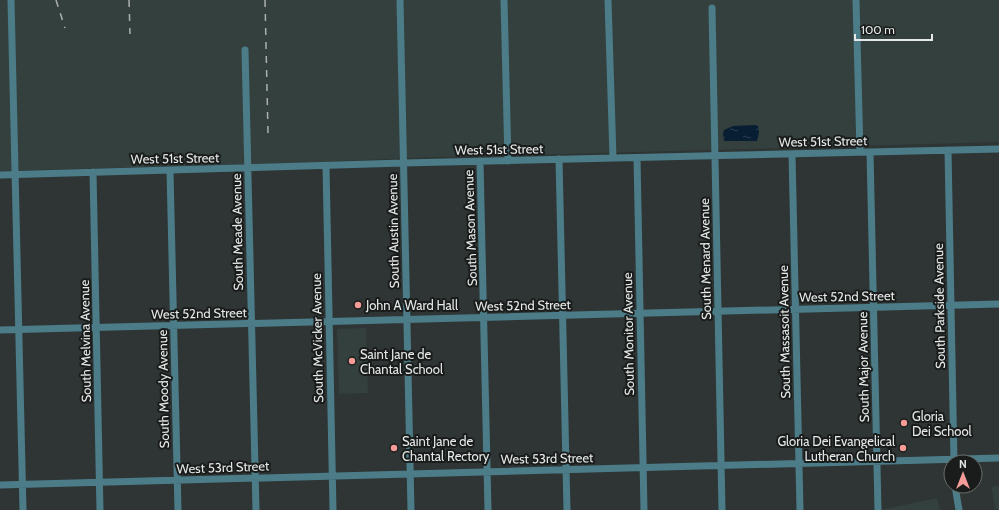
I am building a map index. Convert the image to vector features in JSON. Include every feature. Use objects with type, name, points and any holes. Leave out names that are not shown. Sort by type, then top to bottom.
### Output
[{"type":"street","points":[[11,0],[23,510]]},
{"type":"street","name":"South Austin Avenue","points":[[400,0],[411,510]]},
{"type":"street","points":[[504,0],[508,161]]},
{"type":"street","points":[[608,0],[613,158]]},
{"type":"street","points":[[856,0],[860,152]]},
{"type":"street","name":"South Menard Avenue","points":[[712,8],[722,510]]},
{"type":"street","name":"South Meade Avenue","points":[[245,50],[256,510]]},
{"type":"street","name":"West 51st Street","points":[[0,175],[248,169],[403,163],[999,149]]},
{"type":"street","name":"South Parkside Avenue","points":[[948,150],[954,454]]},
{"type":"street","name":"South Major Avenue","points":[[870,152],[878,510]]},
{"type":"street","name":"South Massasoit Avenue","points":[[792,154],[800,510]]},
{"type":"street","name":"South Monitor Avenue","points":[[637,158],[644,510]]},
{"type":"street","points":[[559,160],[567,510]]},
{"type":"street","name":"South Mason Avenue","points":[[480,162],[485,318],[488,510]]},
{"type":"street","name":"South McVicker Avenue","points":[[326,166],[333,510]]},
{"type":"street","name":"South Moody Avenue","points":[[170,171],[178,510]]},
{"type":"street","name":"South Melvina Avenue","points":[[93,172],[100,510]]},
{"type":"street","name":"West 52nd Street","points":[[0,330],[999,304]]},
{"type":"street","name":"West 53rd Street","points":[[983,459],[999,458]]},
{"type":"street","name":"West 53rd Street","points":[[0,485],[876,461],[943,461]]},
{"type":"street","points":[[956,494],[958,510]]},
{"type":"shaded area","points":[[0,0],[999,0],[999,142],[0,171]]},
{"type":"shaded area","name":"Saint Jane de Chantal School","points":[[366,328],[368,393],[339,394],[337,329]]},
{"type":"shaded area","points":[[999,486],[999,510],[996,510],[991,487]]},
{"type":"shaded area","points":[[937,498],[940,510],[880,510]]},
{"type":"water","points":[[733,126],[758,126],[759,132],[757,141],[724,141],[724,130]]},
{"type":"railway","points":[[56,0],[65,28]]},
{"type":"railway","points":[[129,0],[130,34]]},
{"type":"railway","points":[[265,0],[268,133]]},
{"type":"place","name":"John A Ward Hall","points":[[358,305]]},
{"type":"place","name":"Saint Jane de Chantal School","points":[[352,361]]},
{"type":"place","name":"Gloria Dei School","points":[[904,423]]},
{"type":"place","name":"Saint Jane de Chantal Rectory","points":[[394,448]]},
{"type":"place","name":"Gloria Dei Evangelical Lutheran Church","points":[[903,448]]}]
